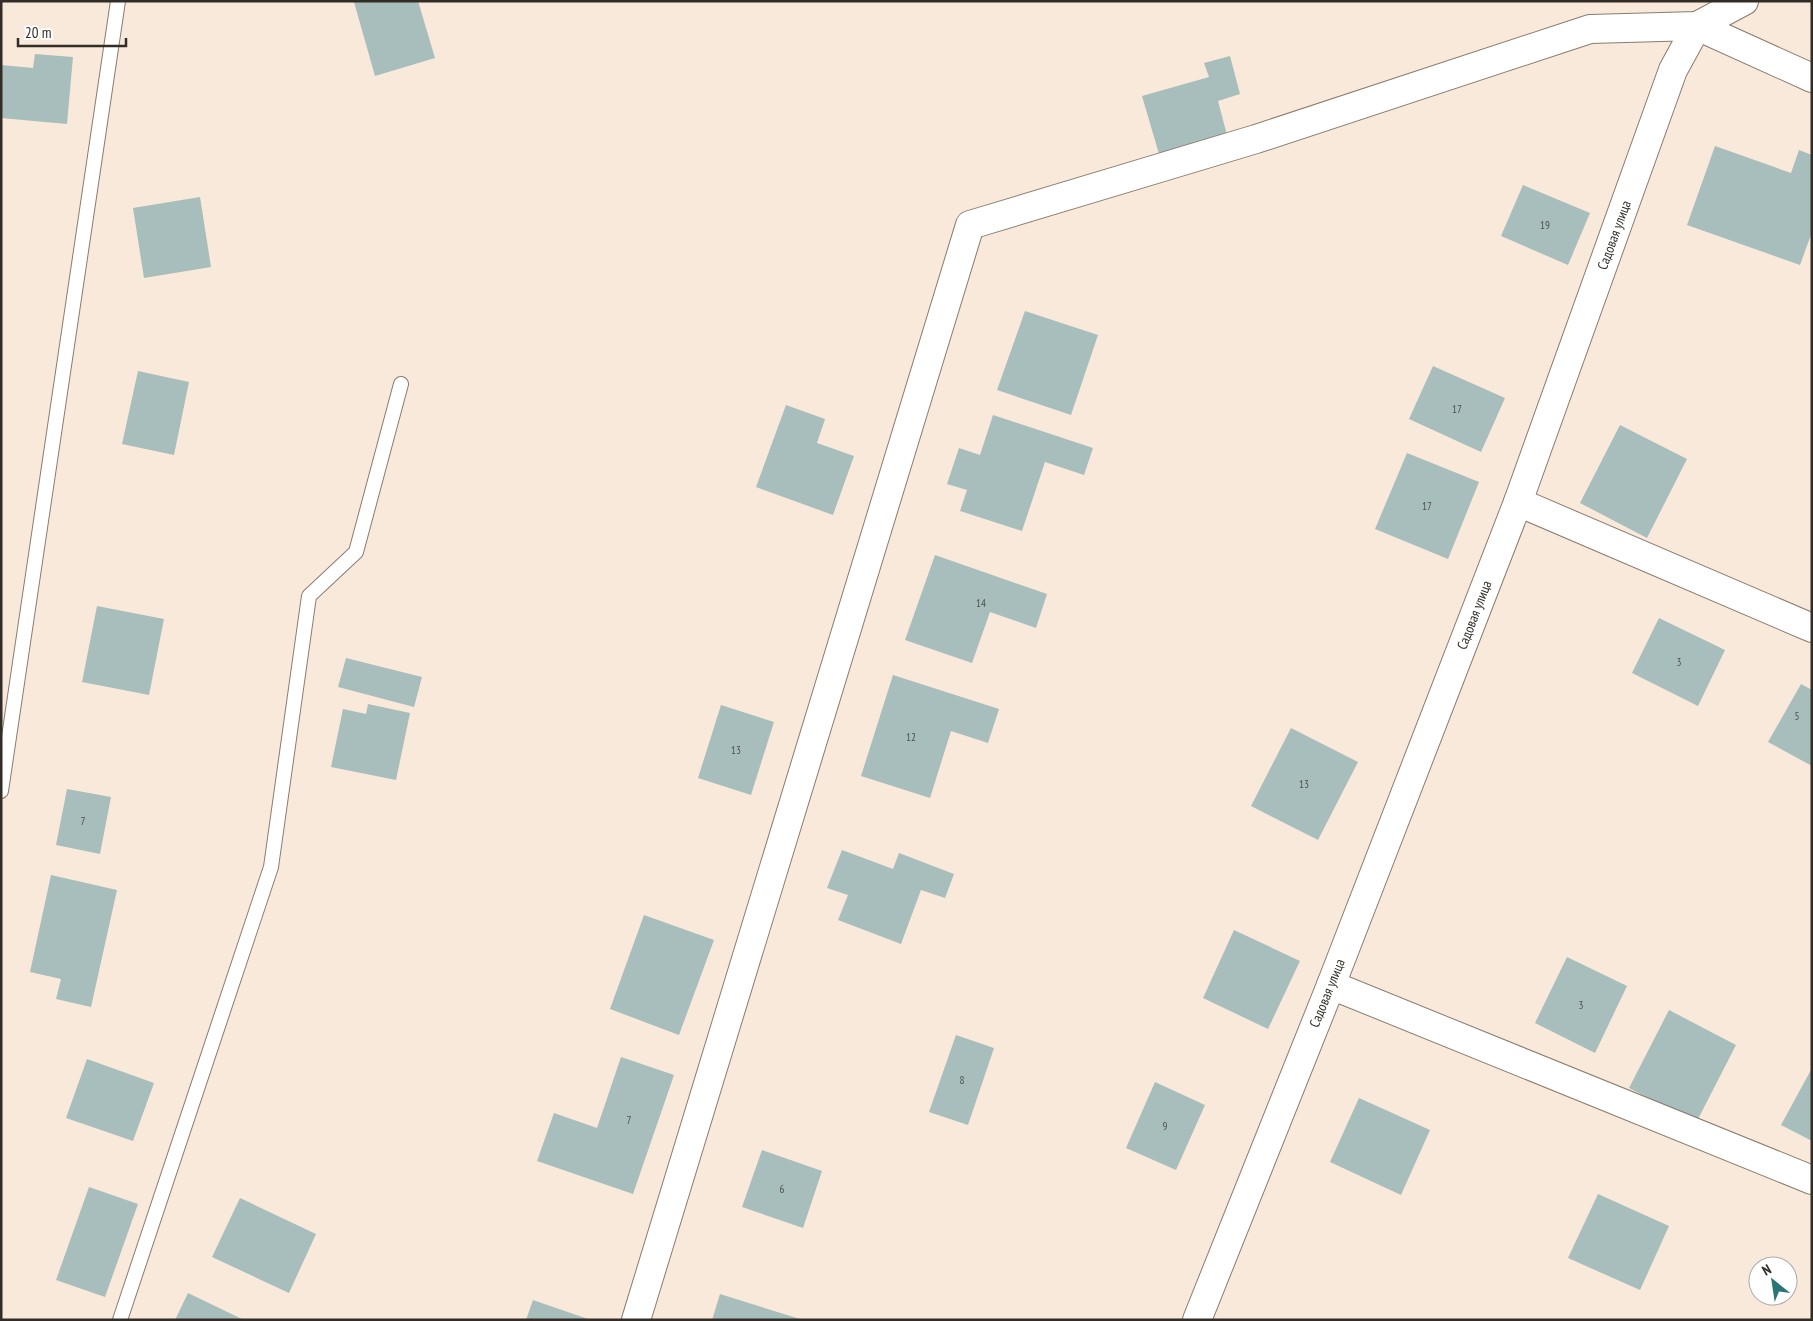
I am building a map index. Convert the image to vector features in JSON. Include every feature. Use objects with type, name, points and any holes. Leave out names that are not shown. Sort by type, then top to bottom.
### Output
[{"type":"street","points":[[1697,26],[1744,1]]},
{"type":"street","points":[[636,1320],[970,225],[1256,139],[1590,29],[1697,26],[1812,78]]},
{"type":"street","name":"Садовая улица","points":[[1197,1320],[1331,985],[1518,502],[1673,70],[1697,26]]},
{"type":"street","points":[[1518,502],[1812,628]]},
{"type":"street","points":[[1331,985],[1812,1180]]},
{"type":"lane","points":[[1,791],[118,1]]},
{"type":"lane","points":[[120,1320],[271,867],[309,596],[356,552],[401,384]]},
{"type":"building","points":[[418,1],[435,58],[375,76],[354,2]]},
{"type":"building","points":[[35,54],[73,57],[67,124],[1,118],[1,65],[33,68]]},
{"type":"building","points":[[1230,56],[1240,94],[1218,101],[1227,135],[1159,154],[1142,96],[1209,77],[1204,63]]},
{"type":"building","points":[[1715,146],[1791,173],[1799,150],[1812,155],[1812,232],[1800,265],[1687,225]]},
{"type":"building","points":[[1523,185],[1590,213],[1568,265],[1501,236]]},
{"type":"building","points":[[200,197],[211,267],[144,278],[133,208]]},
{"type":"building","points":[[1025,311],[1098,335],[1071,415],[997,390]]},
{"type":"building","points":[[1433,366],[1505,398],[1481,452],[1409,419]]},
{"type":"building","points":[[138,371],[189,382],[174,455],[122,444]]},
{"type":"building","points":[[786,405],[825,419],[817,443],[854,456],[833,515],[756,487]]},
{"type":"building","points":[[993,415],[1093,448],[1084,475],[1045,462],[1022,531],[960,511],[967,490],[947,484],[959,448],[980,455]]},
{"type":"building","points":[[1620,425],[1687,459],[1647,538],[1580,503]]},
{"type":"building","points":[[1407,453],[1479,482],[1448,559],[1375,529]]},
{"type":"building","points":[[935,555],[1047,594],[1036,628],[990,612],[972,663],[905,640]]},
{"type":"building","points":[[97,606],[164,619],[149,695],[82,682]]},
{"type":"building","points":[[1659,618],[1725,650],[1698,706],[1632,673]]},
{"type":"building","points":[[346,658],[422,677],[414,707],[338,687]]},
{"type":"building","points":[[893,675],[999,709],[988,743],[951,731],[930,798],[861,776]]},
{"type":"building","points":[[1801,684],[1812,690],[1812,766],[1768,742]]},
{"type":"building","points":[[368,704],[410,713],[396,780],[331,767],[343,709],[366,714]]},
{"type":"building","points":[[721,705],[774,722],[751,795],[698,778]]},
{"type":"building","points":[[1291,728],[1358,762],[1318,840],[1251,806]]},
{"type":"building","points":[[67,789],[111,797],[100,854],[56,845]]},
{"type":"building","points":[[842,850],[893,869],[899,853],[954,874],[945,898],[921,890],[901,944],[838,920],[848,895],[827,888]]},
{"type":"building","points":[[51,875],[117,890],[91,1007],[56,999],[61,979],[30,972]]},
{"type":"building","points":[[644,915],[714,940],[679,1035],[610,1009]]},
{"type":"building","points":[[1234,930],[1300,961],[1268,1029],[1203,998]]},
{"type":"building","points":[[1567,957],[1627,986],[1595,1053],[1535,1023]]},
{"type":"building","points":[[1669,1010],[1736,1045],[1696,1123],[1629,1088]]},
{"type":"building","points":[[956,1035],[994,1048],[968,1125],[929,1112]]},
{"type":"building","points":[[621,1057],[674,1075],[633,1194],[537,1161],[554,1113],[597,1128]]},
{"type":"building","points":[[87,1059],[154,1083],[133,1141],[66,1118]]},
{"type":"building","points":[[1812,1068],[1812,1141],[1781,1125]]},
{"type":"building","points":[[1155,1082],[1205,1105],[1176,1170],[1126,1148]]},
{"type":"building","points":[[1359,1098],[1430,1130],[1401,1195],[1330,1162]]},
{"type":"building","points":[[762,1150],[822,1171],[803,1228],[742,1207]]},
{"type":"building","points":[[89,1187],[138,1204],[105,1297],[56,1280]]},
{"type":"building","points":[[1598,1194],[1669,1226],[1640,1290],[1568,1258]]},
{"type":"building","points":[[240,1198],[316,1234],[289,1293],[212,1257]]},
{"type":"building","points":[[188,1293],[244,1320],[175,1320]]},
{"type":"building","points":[[720,1294],[800,1319],[800,1320],[712,1320]]},
{"type":"building","points":[[533,1300],[588,1319],[588,1320],[526,1320]]}]
